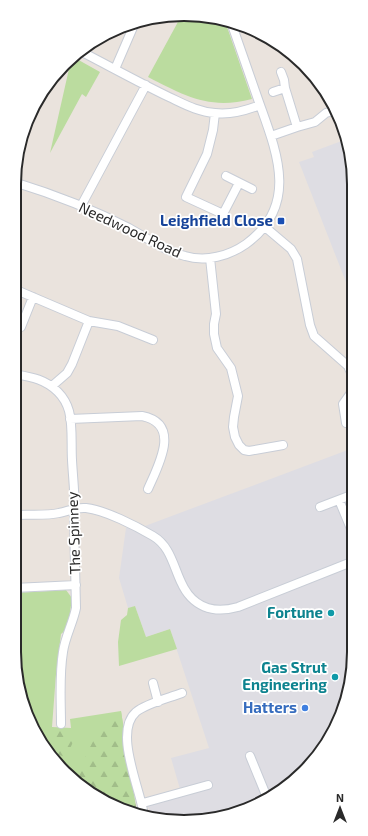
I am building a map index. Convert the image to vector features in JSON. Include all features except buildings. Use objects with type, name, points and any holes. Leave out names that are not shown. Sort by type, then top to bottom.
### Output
[{"type":"street","name":"Needwood Road","points":[[21,184],[81,206],[184,256],[210,258],[227,254],[242,247],[265,227],[278,201],[279,188],[277,159],[271,136],[234,29]]},
{"type":"street","points":[[115,69],[132,30]]},
{"type":"street","points":[[86,54],[199,110],[215,113],[232,113],[248,110],[260,105]]},
{"type":"street","points":[[281,72],[297,127]]},
{"type":"street","points":[[81,206],[146,85]]},
{"type":"street","points":[[274,92],[285,88]]},
{"type":"street","points":[[271,136],[315,122],[326,113],[330,112]]},
{"type":"street","points":[[215,113],[213,130],[206,154],[186,197],[223,214],[240,183]]},
{"type":"street","points":[[226,176],[252,189]]},
{"type":"street","points":[[265,227],[292,249],[297,259],[310,325],[314,336],[347,365]]},
{"type":"street","points":[[210,258],[216,314],[214,334],[217,348],[231,368],[238,396],[233,427],[235,437],[239,445],[244,450],[249,451],[283,445]]},
{"type":"street","points":[[21,292],[90,321],[118,326],[153,340]]},
{"type":"street","points":[[21,327],[33,297]]},
{"type":"street","points":[[52,386],[67,373],[90,321]]},
{"type":"street","name":"The Spinney","points":[[21,375],[41,379],[60,393],[66,402],[70,419],[75,508],[76,608],[74,621],[67,636],[63,653],[61,724]]},
{"type":"street","points":[[346,422],[343,404],[347,398]]},
{"type":"street","points":[[70,419],[142,416],[157,422],[163,429],[165,438],[164,446],[162,457],[148,490]]},
{"type":"street","points":[[320,507],[347,497]]},
{"type":"street","points":[[339,500],[347,519]]},
{"type":"street","points":[[21,515],[59,513],[75,508],[88,508],[100,511],[121,520],[154,537],[162,543],[169,552],[181,582],[187,592],[196,602],[215,610],[226,610],[238,607],[347,564]]},
{"type":"street","points":[[21,588],[76,586]]},
{"type":"street","points":[[153,683],[158,702]]},
{"type":"street","points":[[143,809],[143,803],[133,772],[128,745],[127,731],[130,719],[137,712],[148,705],[182,693]]},
{"type":"street","points":[[250,756],[265,793]]},
{"type":"street","points":[[143,803],[208,786]]},
{"type":"shaded area","points":[[341,141],[344,152],[347,173],[347,285],[299,162],[314,157],[312,152]]},
{"type":"shaded area","points":[[347,450],[347,663],[344,684],[335,714],[320,743],[307,759],[275,788],[246,803],[216,812],[195,815],[173,815],[150,811],[146,800],[180,789],[171,758],[209,748],[170,629],[146,637],[135,606],[128,608],[119,578],[126,528],[145,526]]},
{"type":"green space","points":[[178,21],[195,21],[216,24],[227,27],[252,99],[223,103],[210,102],[186,95],[148,77]]},
{"type":"green space","points":[[78,60],[100,72],[86,97],[82,94],[50,153],[69,69]]},
{"type":"green space","points":[[66,590],[72,598],[68,628],[61,634],[52,727],[71,728],[70,719],[121,711],[135,807],[122,803],[93,788],[61,759],[48,743],[43,734],[33,714],[22,673],[21,593]]},
{"type":"green space","points":[[135,606],[146,637],[170,629],[177,649],[119,666],[118,642],[121,620],[127,615],[128,608]]},
{"type":"green space","points":[[121,711],[136,807],[122,803],[102,793],[93,788],[76,774],[99,730]]},
{"type":"green space","points":[[69,728],[74,740],[66,757],[58,755],[53,749],[57,729]]},
{"type":"place","name":"Leighfield Close","points":[[281,221]]},
{"type":"place","name":"Fortune","points":[[331,613]]},
{"type":"place","name":"Gas Strut Engineering","points":[[335,677]]},
{"type":"place","name":"Hatters","points":[[305,708]]}]
